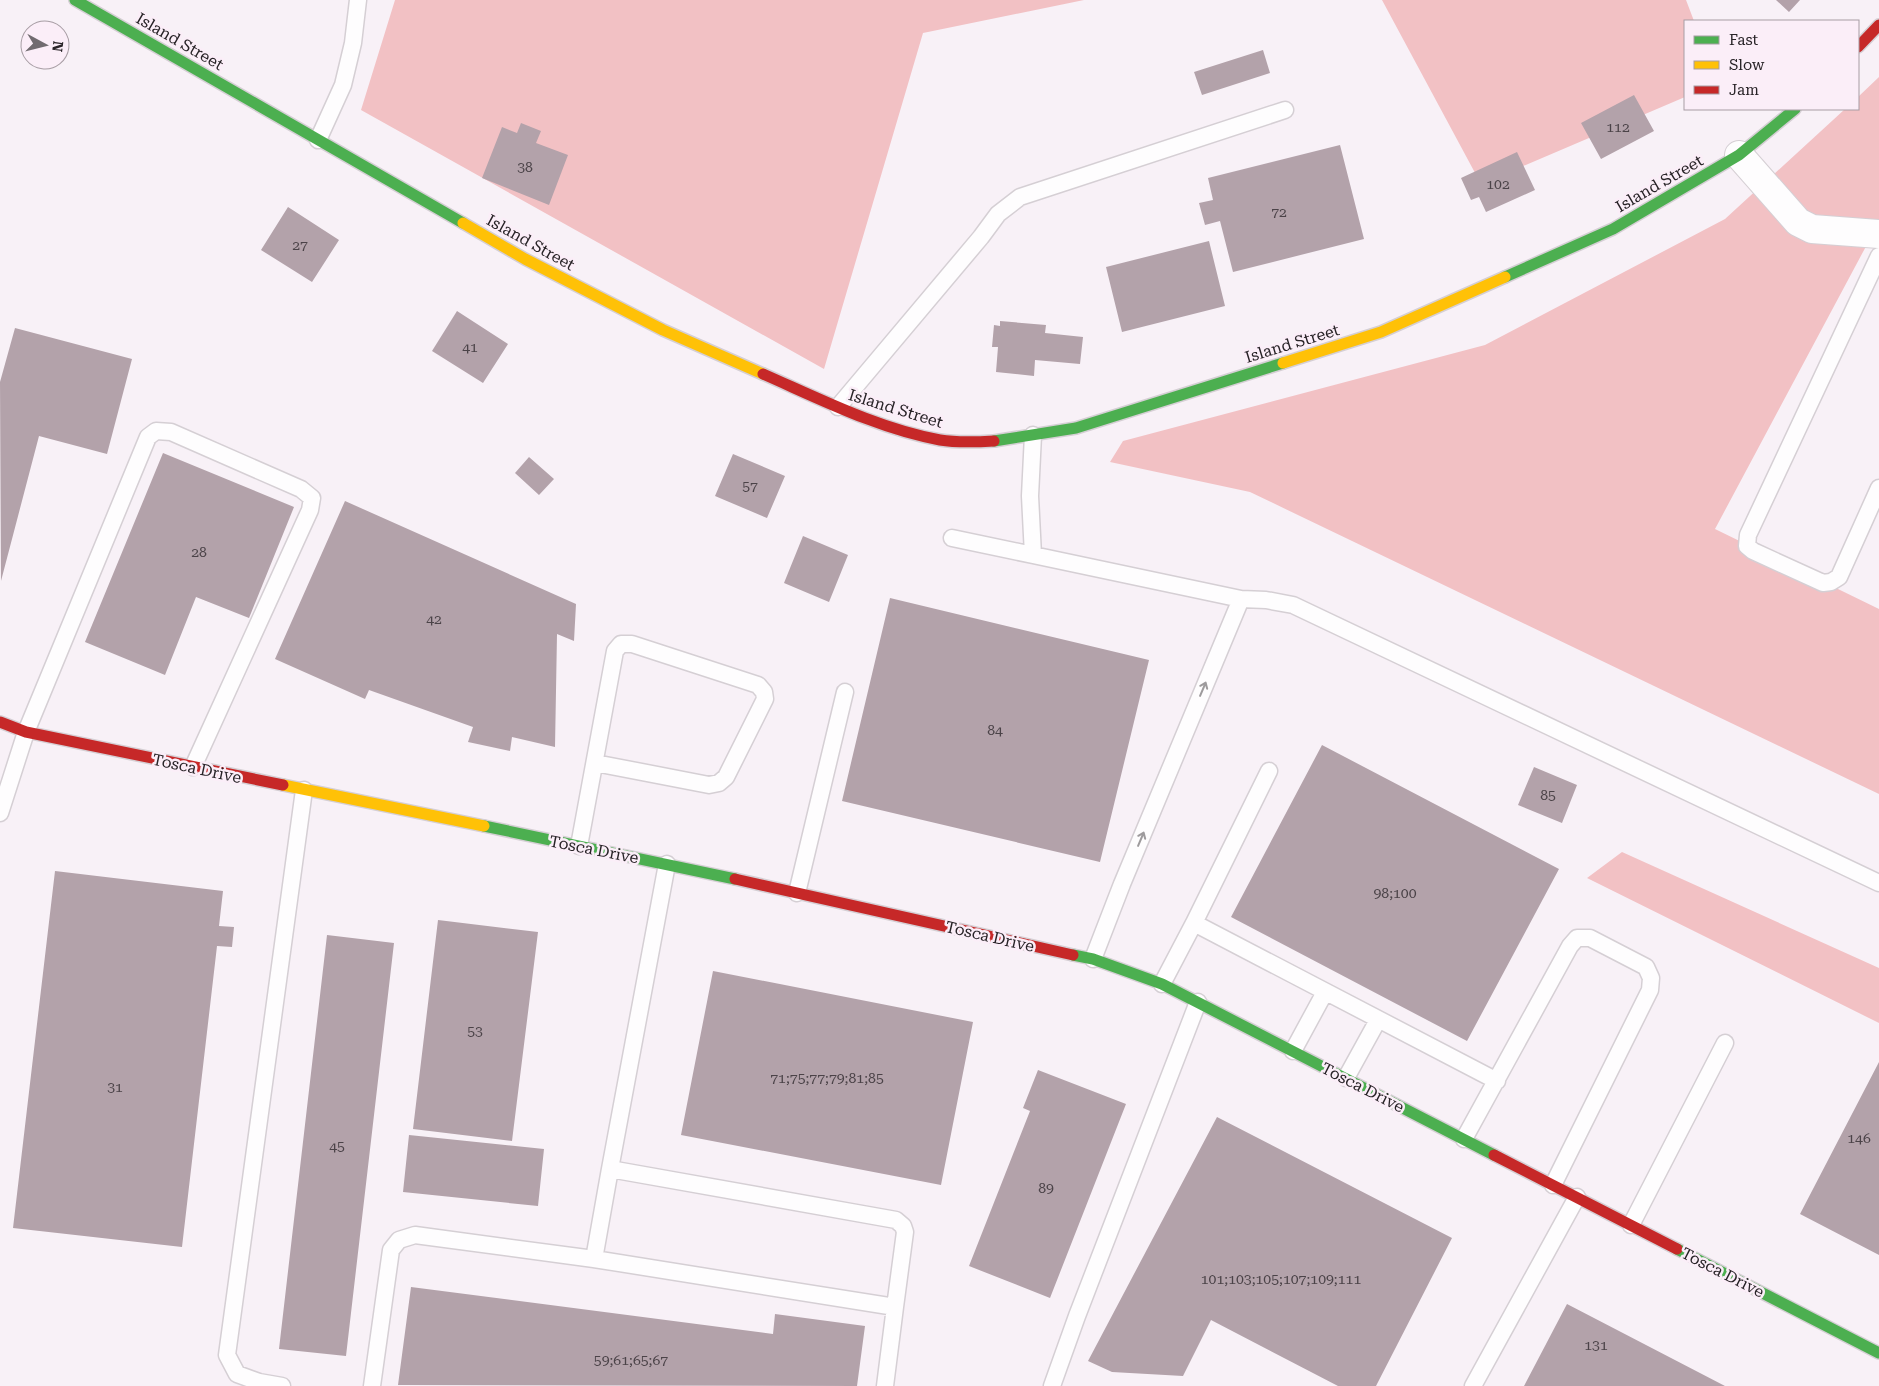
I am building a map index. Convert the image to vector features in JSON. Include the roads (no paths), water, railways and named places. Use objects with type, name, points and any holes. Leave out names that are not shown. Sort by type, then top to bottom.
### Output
[{"type":"street","name":"Island Street","points":[[76,0],[525,259],[645,321],[838,407],[891,427],[941,440],[1002,441],[1076,428],[1381,332],[1613,229],[1739,155],[1794,110]]},
{"type":"street","points":[[1859,46],[1879,25]]},
{"type":"street","points":[[1739,155],[1798,222],[1812,229],[1879,234]]},
{"type":"street","name":"Tosca Drive","points":[[0,722],[13,734],[193,767],[667,864],[1092,960],[1162,984],[1879,1353]]},
{"type":"lane","points":[[318,140],[343,85],[353,43],[358,0]]},
{"type":"lane","points":[[838,407],[981,237],[998,214],[1020,197],[1285,110]]},
{"type":"lane","points":[[1879,256],[1748,534],[1747,546],[1753,552],[1823,583],[1831,582],[1839,576],[1879,488]]},
{"type":"lane","points":[[0,813],[13,734],[148,437],[156,431],[172,432],[301,489],[312,498],[310,510],[193,767]]},
{"type":"lane","points":[[1033,435],[1030,496],[1033,555]]},
{"type":"lane","points":[[952,538],[1241,599],[1266,600],[1292,605],[1879,883]]},
{"type":"lane","points":[[1092,960],[1241,599]]},
{"type":"lane","points":[[579,846],[615,651],[621,644],[632,644],[758,685],[764,692],[765,699],[726,777],[719,783],[709,786],[595,763]]},
{"type":"lane","points":[[798,893],[845,692]]},
{"type":"lane","points":[[1162,984],[1269,771]]},
{"type":"lane","points":[[282,1386],[259,1382],[237,1374],[227,1355],[304,790]]},
{"type":"lane","points":[[594,1259],[667,864]]},
{"type":"lane","points":[[1194,923],[1497,1081]]},
{"type":"lane","points":[[1464,1139],[1570,946],[1577,938],[1590,938],[1646,967],[1651,978],[1650,990],[1553,1185]]},
{"type":"lane","points":[[1293,1051],[1325,992]]},
{"type":"lane","points":[[1052,1386],[1077,1316],[1198,1002]]},
{"type":"lane","points":[[1346,1078],[1378,1020]]},
{"type":"lane","points":[[1630,1225],[1725,1043]]},
{"type":"lane","points":[[610,1169],[896,1220],[903,1226],[905,1232],[885,1386]]},
{"type":"lane","points":[[1473,1386],[1577,1197]]},
{"type":"lane","points":[[372,1386],[391,1250],[399,1240],[415,1235],[594,1259],[895,1307]]}]
